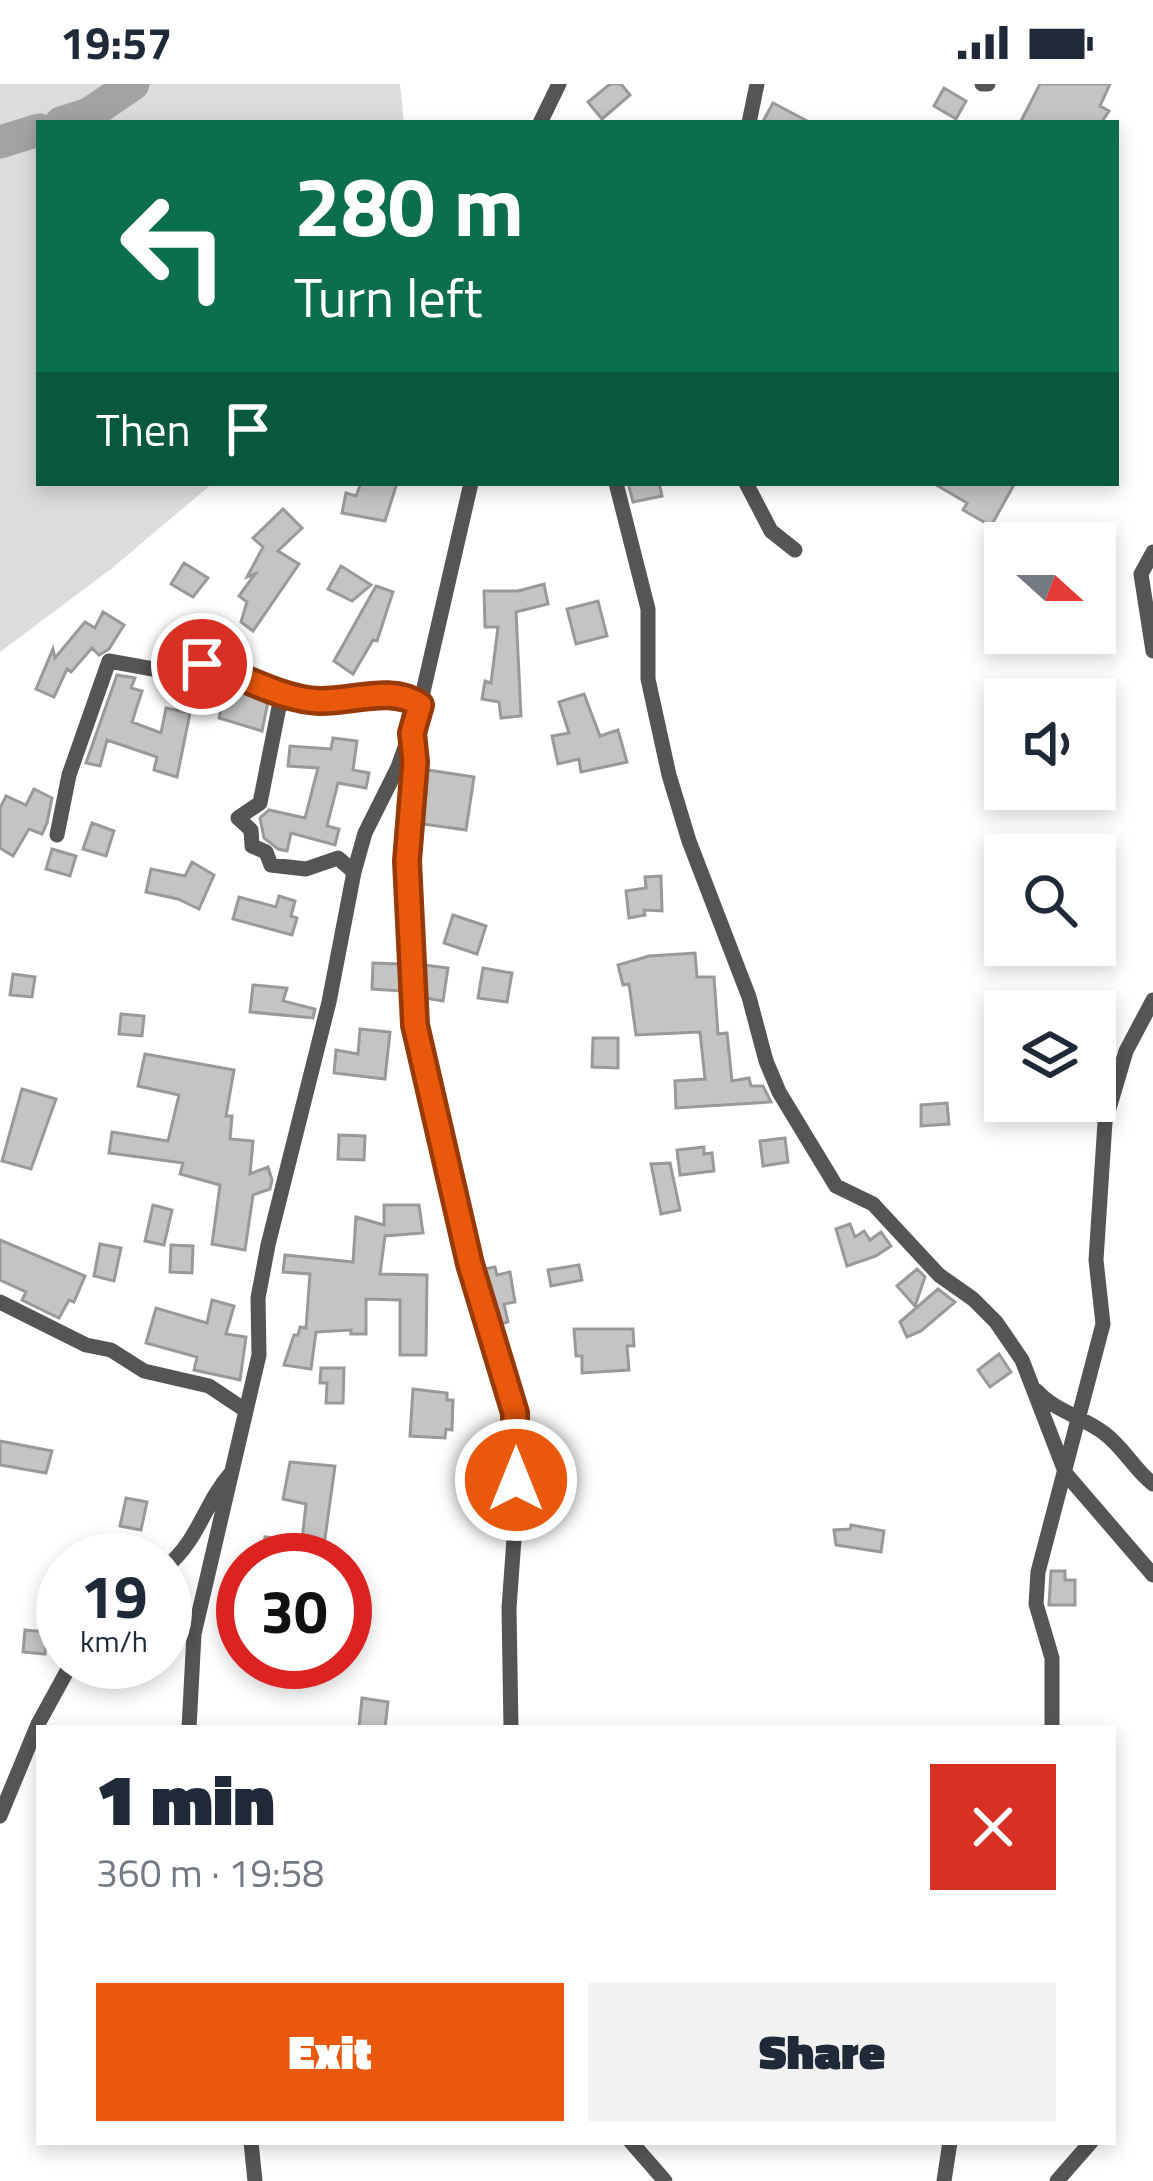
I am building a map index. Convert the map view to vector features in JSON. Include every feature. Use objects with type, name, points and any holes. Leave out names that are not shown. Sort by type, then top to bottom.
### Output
[{"type":"street","points":[[542,120],[560,84]]},
{"type":"street","points":[[750,120],[757,84]]},
{"type":"street","points":[[189,1725],[194,1634],[259,1355],[258,1298],[268,1245],[328,1002],[354,872],[365,833],[412,733],[470,486]]},
{"type":"street","points":[[617,486],[648,610],[648,679],[668,775],[773,1078],[836,1186],[874,1204],[940,1275],[984,1308],[1022,1360],[1066,1474],[1153,1575]]},
{"type":"street","points":[[748,486],[771,531],[795,550]]},
{"type":"street","points":[[1153,553],[1141,574],[1153,651]]},
{"type":"street","points":[[57,835],[69,775],[109,661],[164,670],[202,664],[290,697],[343,702],[368,696],[408,696],[420,705]]},
{"type":"street","points":[[290,697],[279,707],[260,803],[238,818],[251,830],[252,846],[266,852],[271,865],[306,869],[338,857],[354,872]]},
{"type":"street","points":[[412,733],[415,762],[407,885],[415,1025],[470,1264],[515,1413],[511,1725]]},
{"type":"street","points":[[1052,1725],[1052,1658],[1036,1604],[1038,1573],[1103,1324],[1096,1260],[1105,1122],[1126,1051],[1153,1000]]},
{"type":"street","points":[[0,1302],[86,1345],[111,1350],[154,1375],[208,1386],[245,1409]]},
{"type":"street","points":[[1035,1388],[1068,1415],[1078,1415],[1108,1436],[1153,1484]]},
{"type":"street","points":[[192,1540],[233,1471]]},
{"type":"street","points":[[38,1725],[57,1689]]},
{"type":"street","points":[[0,1816],[36,1729]]},
{"type":"street","points":[[251,2145],[255,2181]]},
{"type":"street","points":[[634,2145],[665,2181]]},
{"type":"street","points":[[944,2181],[950,2145]]},
{"type":"street","points":[[1057,2181],[1088,2145]]},
{"type":"shaded area","points":[[0,84],[400,84],[404,120],[36,120],[36,486],[209,486],[111,569],[0,652]]},
{"type":"building","points":[[610,84],[621,84],[630,95],[602,119],[588,102]]},
{"type":"building","points":[[1040,84],[1110,84],[1100,106],[1109,111],[1103,120],[1022,120]]},
{"type":"building","points":[[944,88],[966,101],[956,119],[934,106]]},
{"type":"building","points":[[773,103],[805,120],[764,120]]},
{"type":"building","points":[[360,486],[396,486],[385,521],[342,513],[346,493],[356,496]]},
{"type":"building","points":[[629,486],[660,486],[662,496],[633,502]]},
{"type":"building","points":[[938,486],[1013,486],[993,522],[963,510],[967,503]]},
{"type":"building","points":[[283,509],[302,528],[278,551],[299,564],[253,631],[241,622],[247,602],[239,596],[255,574],[247,577],[263,547],[253,538]]},
{"type":"building","points":[[184,563],[208,578],[193,597],[171,584]]},
{"type":"building","points":[[341,566],[371,585],[352,601],[328,589]]},
{"type":"building","points":[[544,584],[548,604],[516,612],[521,716],[501,718],[499,702],[482,699],[485,681],[491,683],[498,627],[485,627],[484,591],[518,591]]},
{"type":"building","points":[[376,586],[393,592],[377,641],[373,640],[353,674],[334,661]]},
{"type":"building","points":[[598,601],[607,636],[576,644],[567,609]]},
{"type":"building","points":[[103,612],[124,625],[109,649],[99,655],[92,648],[71,672],[67,669],[54,697],[36,689],[53,649],[55,658],[85,622],[95,628]]},
{"type":"building","points":[[117,675],[135,678],[131,688],[142,691],[132,722],[161,733],[166,708],[190,713],[177,777],[154,770],[157,757],[107,740],[100,766],[86,763]]},
{"type":"building","points":[[227,687],[268,702],[262,731],[219,718]]},
{"type":"building","points":[[584,694],[600,736],[618,730],[627,762],[581,772],[579,759],[558,764],[552,736],[569,733],[559,702]]},
{"type":"building","points":[[333,738],[357,741],[353,770],[369,773],[366,788],[338,783],[327,826],[339,829],[335,845],[291,833],[287,851],[278,849],[264,838],[260,818],[269,810],[305,818],[318,768],[288,766],[290,746],[331,749]]},
{"type":"building","points":[[428,770],[474,777],[466,830],[423,824]]},
{"type":"building","points":[[34,789],[52,798],[47,823],[42,834],[29,829],[13,856],[0,848],[0,808],[6,796],[26,805]]},
{"type":"building","points":[[92,823],[114,831],[106,856],[83,849]]},
{"type":"building","points":[[52,849],[76,856],[70,876],[46,869]]},
{"type":"building","points":[[192,862],[214,875],[199,909],[146,892],[151,869],[185,876]]},
{"type":"building","points":[[661,876],[662,911],[644,910],[645,915],[629,918],[626,891],[646,888],[645,877]]},
{"type":"building","points":[[279,896],[295,901],[292,935],[233,919],[239,897],[276,907]]},
{"type":"building","points":[[453,915],[486,926],[477,954],[444,943]]},
{"type":"building","points":[[695,953],[697,977],[714,977],[718,1034],[727,1033],[732,1081],[749,1078],[751,1086],[763,1086],[771,1102],[676,1108],[675,1081],[705,1079],[700,1032],[636,1035],[629,984],[623,985],[618,965],[649,956]]},
{"type":"building","points":[[373,963],[400,964],[401,991],[372,989]]},
{"type":"building","points":[[424,965],[448,968],[443,1001],[425,998]]},
{"type":"building","points":[[483,968],[512,973],[507,1002],[478,998]]},
{"type":"building","points":[[13,974],[35,977],[32,997],[10,995]]},
{"type":"building","points":[[253,985],[287,988],[283,1001],[315,1009],[313,1018],[250,1012]]},
{"type":"building","points":[[121,1014],[144,1016],[142,1036],[119,1034]]},
{"type":"building","points":[[360,1029],[390,1032],[385,1079],[334,1073],[336,1050],[358,1054]]},
{"type":"building","points":[[593,1038],[618,1038],[618,1068],[592,1067]]},
{"type":"building","points":[[145,1054],[234,1070],[226,1116],[232,1116],[230,1139],[253,1141],[250,1174],[268,1167],[272,1180],[270,1189],[253,1195],[245,1250],[212,1244],[220,1185],[180,1174],[183,1163],[109,1153],[112,1132],[168,1141],[179,1095],[138,1086]]},
{"type":"building","points":[[22,1089],[56,1099],[31,1169],[2,1161]]},
{"type":"building","points":[[947,1103],[949,1124],[921,1126],[921,1105]]},
{"type":"building","points":[[339,1135],[365,1136],[364,1160],[338,1159]]},
{"type":"building","points":[[785,1138],[788,1162],[763,1166],[760,1141]]},
{"type":"building","points":[[704,1147],[704,1154],[712,1153],[714,1171],[680,1175],[677,1150]]},
{"type":"building","points":[[670,1163],[680,1210],[661,1214],[651,1164]]},
{"type":"building","points":[[153,1205],[172,1210],[164,1245],[145,1241]]},
{"type":"building","points":[[384,1205],[419,1205],[423,1233],[385,1236],[380,1274],[427,1275],[426,1355],[400,1355],[400,1300],[366,1299],[366,1334],[316,1332],[311,1369],[284,1365],[294,1335],[300,1327],[306,1328],[310,1274],[283,1272],[285,1255],[353,1262],[356,1217],[384,1225]]},
{"type":"building","points":[[850,1224],[855,1237],[864,1231],[870,1240],[881,1232],[891,1246],[847,1266],[836,1229]]},
{"type":"building","points":[[0,1240],[85,1276],[74,1302],[69,1300],[59,1318],[22,1300],[26,1292],[0,1280]]},
{"type":"building","points":[[100,1244],[121,1248],[114,1281],[94,1276]]},
{"type":"building","points":[[171,1245],[193,1246],[192,1273],[170,1272]]},
{"type":"building","points":[[579,1265],[582,1280],[551,1286],[548,1270]]},
{"type":"building","points":[[495,1267],[497,1275],[510,1272],[515,1302],[504,1304],[508,1322],[501,1324],[484,1269]]},
{"type":"building","points":[[917,1269],[925,1277],[915,1306],[897,1286]]},
{"type":"building","points":[[938,1289],[955,1302],[907,1337],[900,1322]]},
{"type":"building","points":[[212,1300],[234,1306],[226,1334],[246,1337],[240,1380],[194,1370],[197,1357],[146,1343],[156,1308],[207,1323]]},
{"type":"building","points":[[574,1329],[633,1329],[634,1346],[627,1346],[629,1370],[582,1373]]},
{"type":"building","points":[[999,1354],[1011,1372],[990,1387],[978,1370]]},
{"type":"building","points":[[321,1368],[344,1368],[343,1403],[326,1403],[327,1383],[320,1383]]},
{"type":"building","points":[[413,1389],[447,1393],[447,1400],[453,1400],[452,1430],[446,1429],[445,1438],[410,1436]]},
{"type":"building","points":[[0,1441],[52,1451],[46,1473],[0,1465]]},
{"type":"building","points":[[290,1462],[335,1466],[326,1533],[303,1533],[306,1504],[283,1499]]},
{"type":"building","points":[[126,1498],[147,1502],[141,1530],[120,1526]]},
{"type":"building","points":[[851,1525],[884,1531],[881,1552],[836,1545],[834,1530]]},
{"type":"building","points":[[1051,1571],[1065,1571],[1065,1580],[1075,1580],[1075,1605],[1049,1605]]},
{"type":"building","points":[[25,1630],[36,1631],[36,1653],[23,1652]]},
{"type":"building","points":[[362,1698],[388,1702],[385,1725],[359,1725]]},
{"type":"waterway","points":[[70,120],[89,114],[133,84]]},
{"type":"waterway","points":[[0,142],[36,131]]},
{"type":"route","points":[[202,664],[311,701],[408,696],[420,705],[412,733],[415,762],[407,861],[415,1025],[470,1264],[515,1413],[516,1480]]}]
